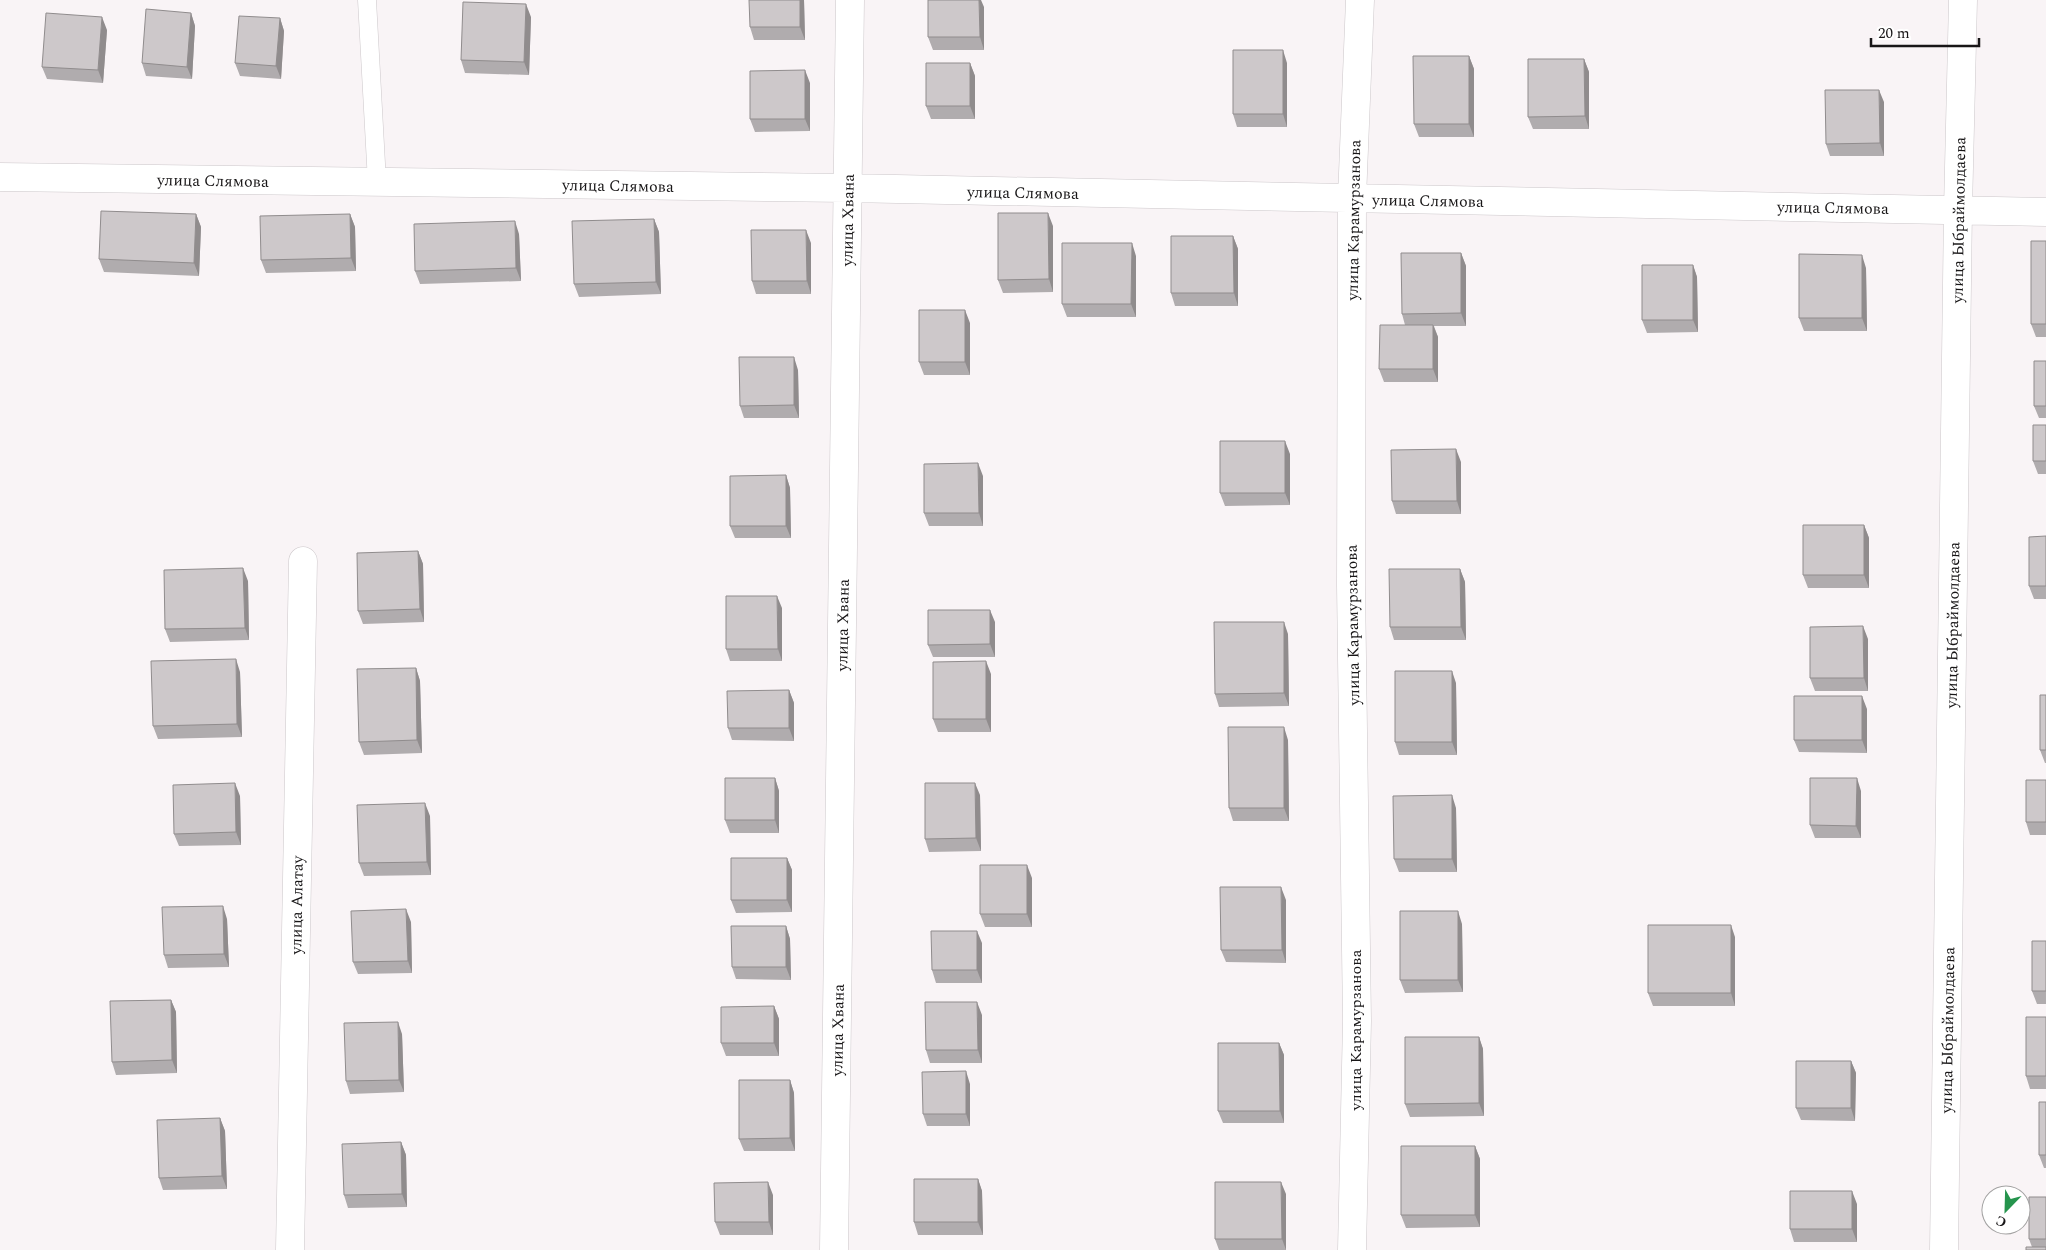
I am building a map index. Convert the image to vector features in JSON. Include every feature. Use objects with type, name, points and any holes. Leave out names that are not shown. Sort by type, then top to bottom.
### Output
[{"type":"street","name":"улица Хвана","points":[[834,1250],[850,0]]},
{"type":"street","name":"улица Карамурзанова","points":[[1352,1250],[1357,1021],[1351,585],[1352,198],[1360,0]]},
{"type":"street","name":"улица Ыбраймолдаева","points":[[1944,1250],[1958,210],[1963,0]]},
{"type":"street","name":"улица Слямова","points":[[0,177],[848,188],[2046,212]]},
{"type":"street","name":"улица Алатау","points":[[290,1250],[303,561]]},
{"type":"lane","points":[[367,0],[377,182]]},
{"type":"building","points":[[749,0],[800,0],[800,27],[750,27]]},
{"type":"building","points":[[928,0],[979,0],[980,37],[928,37]]},
{"type":"building","points":[[463,2],[526,4],[524,62],[461,60]]},
{"type":"building","points":[[146,9],[191,13],[187,67],[142,63]]},
{"type":"building","points":[[46,13],[102,17],[98,70],[42,67]]},
{"type":"building","points":[[239,16],[280,18],[276,66],[235,63]]},
{"type":"building","points":[[1233,50],[1283,50],[1283,114],[1233,114]]},
{"type":"building","points":[[1413,56],[1469,56],[1469,124],[1414,124]]},
{"type":"building","points":[[1528,59],[1584,59],[1585,116],[1528,117]]},
{"type":"building","points":[[926,63],[970,63],[970,106],[926,106]]},
{"type":"building","points":[[805,70],[805,119],[750,119],[750,71]]},
{"type":"building","points":[[1825,90],[1879,90],[1880,143],[1826,144]]},
{"type":"building","points":[[101,211],[196,214],[194,263],[99,259]]},
{"type":"building","points":[[998,213],[1048,213],[1049,279],[998,280]]},
{"type":"building","points":[[350,214],[351,258],[261,260],[260,216]]},
{"type":"building","points":[[654,219],[656,282],[574,284],[572,221]]},
{"type":"building","points":[[515,221],[516,268],[415,271],[414,224]]},
{"type":"building","points":[[751,230],[806,230],[807,281],[752,281]]},
{"type":"building","points":[[1171,236],[1233,236],[1234,293],[1171,293]]},
{"type":"building","points":[[2031,241],[2046,241],[2046,324],[2031,324]]},
{"type":"building","points":[[1062,243],[1132,243],[1131,304],[1062,304]]},
{"type":"building","points":[[1401,253],[1461,253],[1461,313],[1402,314]]},
{"type":"building","points":[[1799,254],[1862,255],[1862,318],[1799,318]]},
{"type":"building","points":[[1642,265],[1693,265],[1693,320],[1642,320]]},
{"type":"building","points":[[919,310],[965,310],[965,362],[919,362]]},
{"type":"building","points":[[1380,325],[1433,325],[1433,369],[1379,369]]},
{"type":"building","points":[[739,357],[794,357],[794,405],[740,406]]},
{"type":"building","points":[[2034,361],[2046,361],[2046,406],[2034,406]]},
{"type":"building","points":[[2033,425],[2046,425],[2046,461],[2033,461]]},
{"type":"building","points":[[1220,441],[1285,441],[1285,493],[1220,493]]},
{"type":"building","points":[[1456,449],[1457,501],[1392,501],[1391,450]]},
{"type":"building","points":[[978,463],[979,513],[924,513],[924,464]]},
{"type":"building","points":[[786,475],[786,526],[730,526],[730,476]]},
{"type":"building","points":[[1803,525],[1864,525],[1864,575],[1803,575]]},
{"type":"building","points":[[2046,536],[2046,586],[2029,586],[2029,537]]},
{"type":"building","points":[[418,551],[420,609],[358,611],[357,553]]},
{"type":"building","points":[[243,568],[245,628],[165,629],[164,570]]},
{"type":"building","points":[[1389,569],[1460,569],[1461,627],[1390,627]]},
{"type":"building","points":[[726,596],[777,596],[778,649],[726,649]]},
{"type":"building","points":[[928,610],[990,610],[990,644],[928,645]]},
{"type":"building","points":[[1214,622],[1284,622],[1284,693],[1215,694]]},
{"type":"building","points":[[1863,626],[1864,678],[1810,678],[1810,627]]},
{"type":"building","points":[[236,659],[237,724],[153,726],[151,661]]},
{"type":"building","points":[[986,661],[986,719],[933,719],[933,662]]},
{"type":"building","points":[[416,668],[417,740],[359,742],[357,669]]},
{"type":"building","points":[[1395,671],[1452,671],[1452,742],[1395,742]]},
{"type":"building","points":[[789,690],[789,728],[728,728],[727,691]]},
{"type":"building","points":[[2040,695],[2046,695],[2046,750],[2040,750]]},
{"type":"building","points":[[1794,696],[1862,696],[1862,740],[1794,740]]},
{"type":"building","points":[[1228,727],[1284,727],[1284,808],[1229,808]]},
{"type":"building","points":[[725,778],[775,778],[775,820],[725,820]]},
{"type":"building","points":[[1810,778],[1857,778],[1856,826],[1810,825]]},
{"type":"building","points":[[2026,780],[2046,780],[2046,822],[2026,822]]},
{"type":"building","points":[[235,783],[236,832],[174,834],[173,785]]},
{"type":"building","points":[[925,783],[975,783],[976,838],[925,839]]},
{"type":"building","points":[[1452,795],[1452,859],[1394,859],[1393,796]]},
{"type":"building","points":[[425,803],[427,862],[359,863],[357,805]]},
{"type":"building","points":[[731,858],[787,858],[787,900],[731,900]]},
{"type":"building","points":[[980,865],[1027,865],[1027,914],[980,914]]},
{"type":"building","points":[[1220,887],[1281,887],[1282,950],[1221,950]]},
{"type":"building","points":[[223,906],[224,954],[164,955],[162,907]]},
{"type":"building","points":[[406,909],[408,961],[353,962],[351,911]]},
{"type":"building","points":[[1400,911],[1458,911],[1458,980],[1400,980]]},
{"type":"building","points":[[1648,925],[1731,925],[1731,993],[1648,993]]},
{"type":"building","points":[[731,926],[786,926],[786,967],[732,967]]},
{"type":"building","points":[[931,931],[977,931],[977,970],[932,970]]},
{"type":"building","points":[[2032,941],[2046,941],[2046,991],[2032,991]]},
{"type":"building","points":[[171,1000],[172,1060],[112,1062],[110,1001]]},
{"type":"building","points":[[925,1002],[977,1002],[978,1050],[926,1050]]},
{"type":"building","points":[[774,1006],[774,1043],[721,1043],[721,1007]]},
{"type":"building","points":[[2026,1017],[2046,1017],[2046,1076],[2026,1076]]},
{"type":"building","points":[[398,1022],[399,1080],[346,1081],[344,1023]]},
{"type":"building","points":[[1405,1037],[1479,1037],[1479,1103],[1405,1104]]},
{"type":"building","points":[[1218,1043],[1279,1043],[1280,1111],[1218,1111]]},
{"type":"building","points":[[1796,1061],[1851,1061],[1851,1108],[1796,1108]]},
{"type":"building","points":[[966,1071],[966,1114],[923,1114],[922,1072]]},
{"type":"building","points":[[739,1080],[790,1080],[790,1138],[739,1139]]},
{"type":"building","points":[[2039,1102],[2046,1102],[2046,1155],[2039,1155]]},
{"type":"building","points":[[220,1118],[222,1176],[159,1178],[157,1120]]},
{"type":"building","points":[[401,1142],[402,1194],[344,1195],[342,1144]]},
{"type":"building","points":[[1401,1146],[1475,1146],[1475,1215],[1401,1215]]},
{"type":"building","points":[[914,1179],[978,1179],[978,1222],[914,1222]]},
{"type":"building","points":[[768,1182],[769,1222],[715,1222],[714,1183]]},
{"type":"building","points":[[1215,1182],[1281,1182],[1282,1239],[1215,1239]]},
{"type":"building","points":[[1790,1191],[1852,1191],[1852,1229],[1790,1229]]},
{"type":"building","points":[[2031,1197],[2046,1197],[2046,1239],[2029,1239],[2029,1235],[2031,1235]]},
{"type":"building","points":[[2026,1247],[2046,1247],[2046,1250],[2026,1250]]}]
